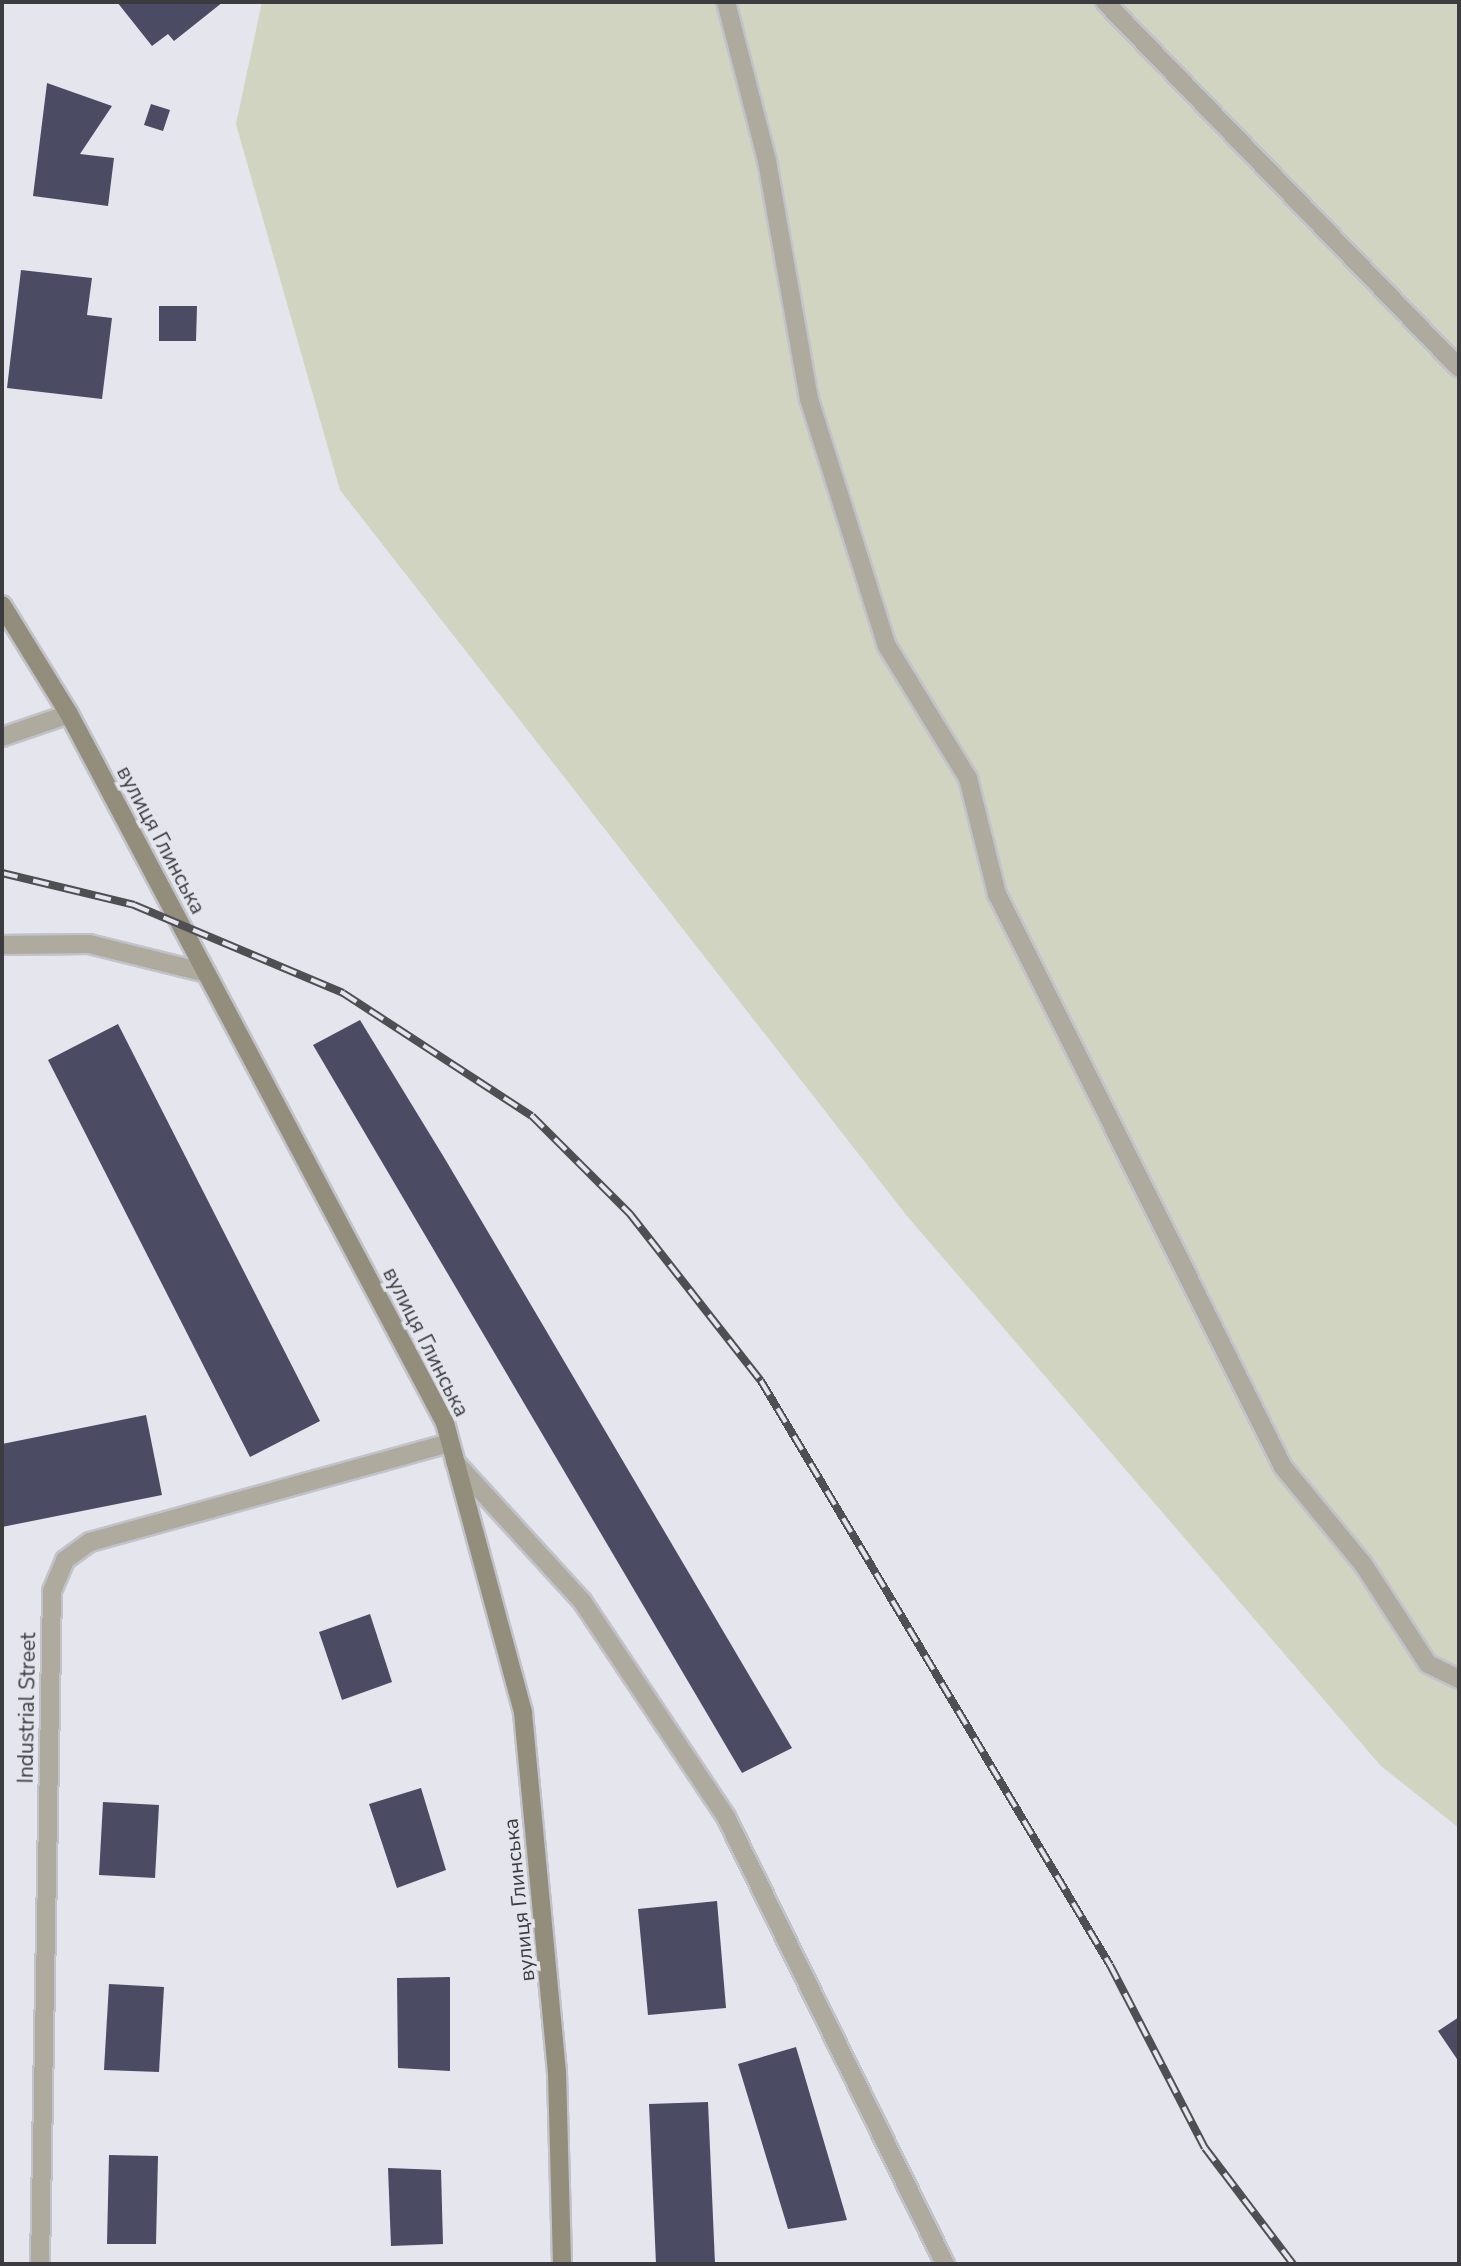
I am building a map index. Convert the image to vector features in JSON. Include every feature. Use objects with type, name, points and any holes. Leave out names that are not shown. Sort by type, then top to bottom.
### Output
[{"type":"main road","name":"вулиця Глинська","points":[[2,606],[69,714],[450,1443],[523,1713],[556,2059],[562,2264]]},
{"type":"street","points":[[726,2],[767,161],[809,398],[887,646],[968,778],[997,894],[1283,1467],[1363,1564],[1428,1664],[1459,1679]]},
{"type":"street","points":[[1105,2],[1459,368]]},
{"type":"street","points":[[2,737],[69,714]]},
{"type":"street","points":[[2,945],[89,944],[206,973]]},
{"type":"street","name":"Industrial Street","points":[[40,2264],[52,1591],[65,1560],[90,1542],[450,1443]]},
{"type":"street","points":[[455,1462],[582,1601],[726,1817],[945,2264]]},
{"type":"green space","points":[[262,2],[1459,2],[1459,1828],[1381,1766],[907,1216],[340,490],[236,124]]},
{"type":"building","points":[[117,2],[223,2],[174,41],[168,34],[152,46]]},
{"type":"building","points":[[47,83],[112,106],[80,154],[114,158],[108,206],[33,196]]},
{"type":"building","points":[[151,104],[170,110],[163,131],[144,125]]},
{"type":"building","points":[[21,270],[92,278],[87,315],[112,318],[102,399],[7,388]]},
{"type":"building","points":[[159,306],[197,306],[196,341],[159,341]]},
{"type":"building","points":[[360,1020],[445,1159],[792,1748],[742,1773],[313,1045]]},
{"type":"building","points":[[118,1024],[320,1421],[250,1457],[48,1060]]},
{"type":"building","points":[[146,1415],[162,1495],[2,1527],[2,1444]]},
{"type":"building","points":[[370,1614],[392,1682],[342,1700],[319,1632]]},
{"type":"building","points":[[421,1788],[446,1870],[397,1888],[369,1804]]},
{"type":"building","points":[[103,1802],[159,1805],[155,1878],[99,1875]]},
{"type":"building","points":[[717,1901],[726,2008],[648,2015],[638,1909]]},
{"type":"building","points":[[450,1977],[450,2071],[398,2068],[397,1978]]},
{"type":"building","points":[[109,1984],[164,1987],[159,2072],[104,2070]]},
{"type":"building","points":[[1459,2017],[1459,2062],[1438,2031]]},
{"type":"building","points":[[796,2047],[847,2220],[788,2229],[738,2064]]},
{"type":"building","points":[[708,2102],[715,2264],[656,2264],[649,2104]]},
{"type":"building","points":[[109,2155],[158,2156],[156,2244],[107,2244]]},
{"type":"building","points":[[388,2168],[441,2170],[443,2244],[391,2246]]},
{"type":"railway","points":[[2,873],[134,905],[343,993],[532,1116],[630,1214],[761,1381],[1110,1965],[1205,2148],[1293,2264]]}]
